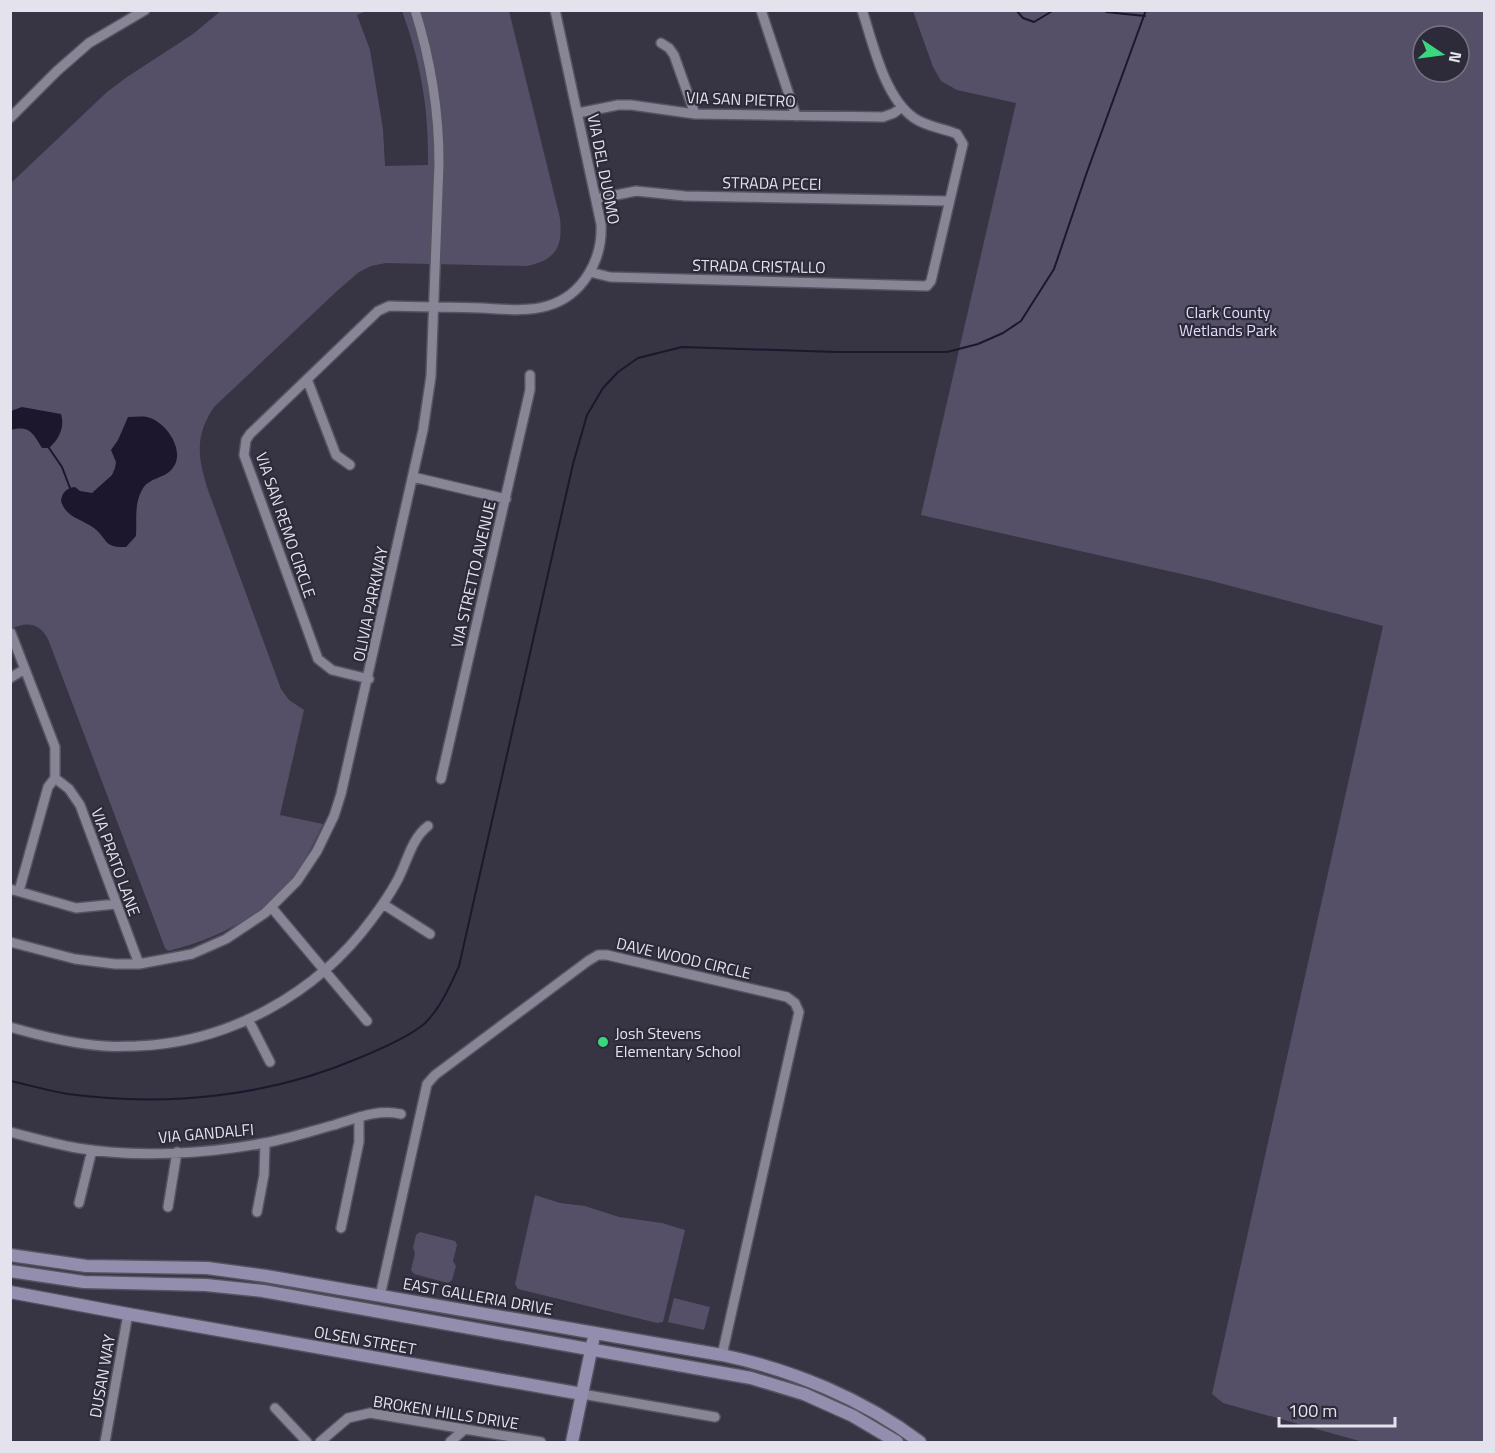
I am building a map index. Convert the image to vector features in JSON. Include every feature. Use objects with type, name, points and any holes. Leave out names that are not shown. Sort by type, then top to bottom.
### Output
[{"type":"main road","name":"EAST GALLERIA DRIVE","points":[[10,1255],[86,1266],[207,1268],[266,1276],[722,1355],[780,1370],[824,1387],[869,1409],[921,1443]]},
{"type":"main road","name":"EAST GALLERIA DRIVE","points":[[10,1271],[84,1282],[206,1285],[283,1294],[751,1378],[804,1394],[853,1416],[897,1443]]},
{"type":"main road","points":[[283,1294],[295,1290],[369,1303],[380,1296]]},
{"type":"main road","name":"OLSEN STREET","points":[[10,1292],[582,1394]]},
{"type":"main road","points":[[572,1443],[595,1333]]},
{"type":"main road","points":[[722,1355],[751,1378]]},
{"type":"street","points":[[10,118],[89,43],[145,10]]},
{"type":"street","name":"OLIVIA PARKWAY","points":[[10,942],[86,961],[139,964],[173,958],[210,947],[248,926],[272,908],[306,869],[334,816],[369,679],[429,397],[439,131],[431,71],[415,10]]},
{"type":"street","name":"VIA DEL DUOMO","points":[[434,307],[523,309],[548,306],[573,292],[590,272],[597,259],[602,237],[596,200],[555,10]]},
{"type":"street","points":[[761,10],[796,116]]},
{"type":"street","points":[[862,10],[886,80],[902,107],[926,124],[957,134],[963,144],[948,201]]},
{"type":"street","points":[[661,43],[674,55],[695,114]]},
{"type":"street","name":"VIA SAN PIETRO","points":[[578,113],[618,105],[631,105],[695,114],[883,117],[902,107]]},
{"type":"street","name":"STRADA PECEI","points":[[596,200],[636,192],[651,192],[685,196],[948,201]]},
{"type":"street","name":"STRADA CRISTALLO","points":[[590,272],[610,277],[927,286],[931,281],[948,201]]},
{"type":"street","name":"VIA SAN REMO CIRCLE","points":[[369,679],[332,670],[318,659],[244,455],[246,440],[378,311],[389,306],[434,307]]},
{"type":"street","name":"VIA STRETTO AVENUE","points":[[441,779],[506,499],[530,390],[530,375]]},
{"type":"street","points":[[307,379],[336,455],[342,462],[350,465]]},
{"type":"street","points":[[413,477],[506,499]]},
{"type":"street","points":[[11,633],[55,747],[55,778],[48,787],[15,890],[76,908],[116,904]]},
{"type":"street","points":[[10,678],[25,669]]},
{"type":"street","name":"VIA PRATO LANE","points":[[55,778],[69,789],[80,805],[139,964]]},
{"type":"street","points":[[10,1027],[53,1039],[106,1047],[165,1045],[219,1032],[248,1019],[301,990],[325,970],[360,934],[397,881],[419,833],[428,826]]},
{"type":"street","points":[[383,904],[430,934]]},
{"type":"street","points":[[272,908],[368,1021]]},
{"type":"street","name":"DAVE WOOD CIRCLE","points":[[380,1296],[427,1084],[435,1075],[588,961],[606,955],[788,997],[795,1003],[799,1012],[722,1355]]},
{"type":"street","points":[[248,1019],[270,1062]]},
{"type":"street","name":"VIA GANDALFI","points":[[10,1132],[92,1150],[177,1152],[229,1149],[265,1143],[359,1117],[388,1111],[401,1114]]},
{"type":"street","points":[[341,1228],[359,1142],[359,1117]]},
{"type":"street","points":[[257,1212],[264,1175],[265,1143]]},
{"type":"street","points":[[79,1203],[92,1150]]},
{"type":"street","points":[[168,1207],[177,1152]]},
{"type":"street","name":"DUSAN WAY","points":[[105,1443],[128,1314]]},
{"type":"street","name":"OLSEN STREET","points":[[582,1394],[715,1417]]},
{"type":"street","points":[[275,1408],[307,1443]]},
{"type":"street","name":"BROKEN HILLS DRIVE","points":[[320,1443],[348,1418],[370,1413],[541,1443]]},
{"type":"street","points":[[450,1443],[465,1429]]},
{"type":"green space","points":[[222,10],[366,11],[357,15],[370,50],[383,129],[385,166],[428,165],[427,125],[419,68],[402,11],[509,11],[561,228],[556,251],[545,260],[527,266],[386,263],[371,266],[359,272],[214,407],[208,418],[201,438],[200,458],[208,490],[281,689],[289,700],[304,710],[280,815],[323,824],[299,869],[273,899],[258,911],[224,931],[168,951],[48,639],[41,630],[32,625],[27,624],[11,629],[11,183],[107,92],[193,34]]},
{"type":"green space","name":"Clark County Wetlands Park","points":[[913,11],[1484,11],[1484,1442],[1363,1442],[1223,1403],[1212,1394],[1383,626],[1208,580],[921,515],[1016,103],[957,90],[941,81],[933,67]]},
{"type":"green space","points":[[535,1195],[560,1203],[585,1206],[619,1217],[662,1223],[685,1230],[663,1322],[657,1323],[518,1289],[515,1284]]},
{"type":"green space","points":[[420,1232],[455,1241],[457,1245],[453,1261],[456,1266],[452,1280],[448,1283],[414,1274],[411,1270],[416,1235]]},
{"type":"green space","points":[[674,1298],[710,1307],[704,1330],[668,1322]]},
{"type":"shaded area","points":[[22,407],[61,414],[60,432],[56,441],[49,448],[42,448],[33,434],[26,430],[11,430],[11,411]]},
{"type":"shaded area","points":[[128,417],[147,417],[161,424],[172,438],[177,454],[172,469],[142,490],[137,506],[136,536],[126,547],[119,547],[109,544],[94,528],[70,515],[61,501],[63,493],[69,488],[75,487],[80,491],[92,493],[112,475],[116,462],[111,450]]},
{"type":"waterway","points":[[1016,10],[1023,18],[1034,22],[1054,10]]},
{"type":"waterway","points":[[10,1081],[61,1093],[105,1098],[179,1099],[216,1096],[289,1082],[324,1071],[383,1047],[424,1024],[440,1004],[459,966],[573,464],[587,415],[603,388],[618,372],[638,358],[682,347],[836,352],[947,352],[978,344],[1003,333],[1021,321],[1054,269],[1146,10]]},
{"type":"waterway","points":[[1106,12],[1145,16]]},
{"type":"waterway","points":[[49,448],[62,467],[70,488]]},
{"type":"place","name":"Josh Stevens Elementary School","points":[[603,1042]]}]
